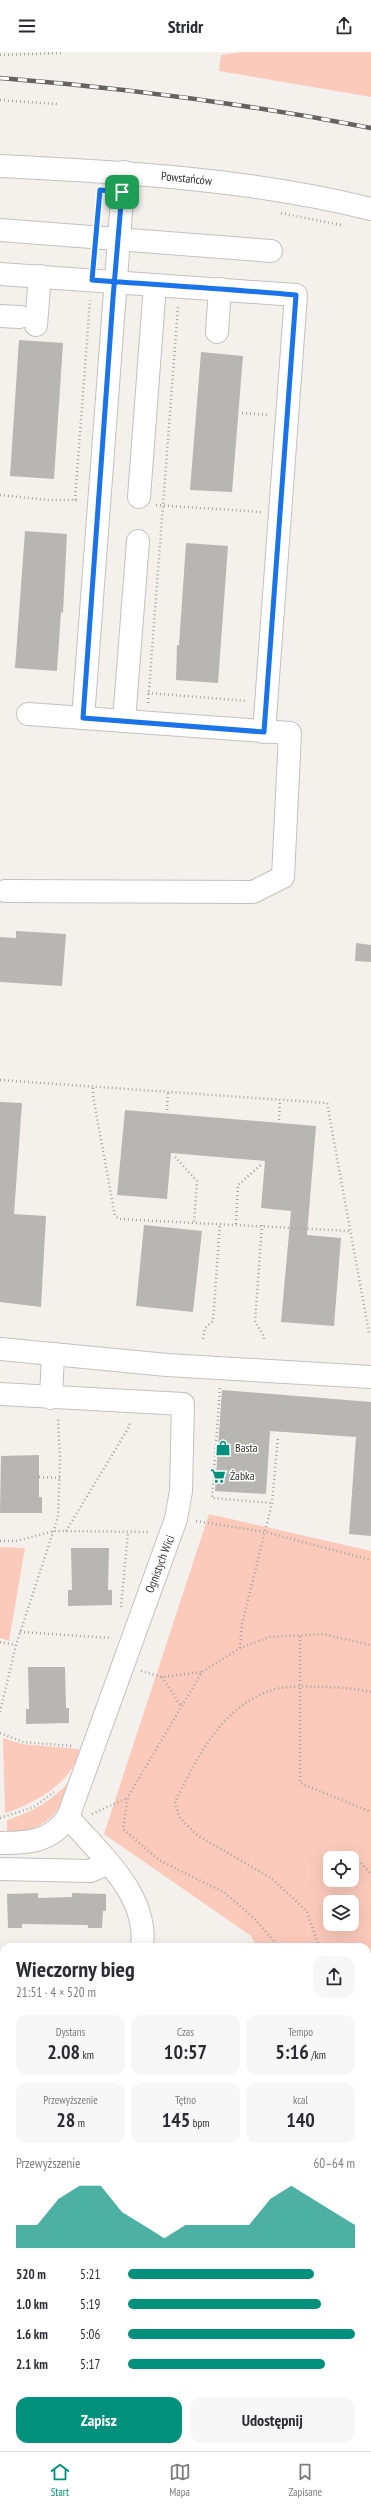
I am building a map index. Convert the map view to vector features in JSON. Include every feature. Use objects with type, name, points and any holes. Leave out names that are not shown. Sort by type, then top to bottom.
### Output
[{"type":"street","name":"Powstańców","points":[[0,166],[123,182],[280,190],[371,209]]},
{"type":"street","points":[[83,718],[114,282],[123,182]]},
{"type":"street","points":[[0,230],[272,251]]},
{"type":"street","points":[[0,274],[296,295],[264,732]]},
{"type":"street","points":[[19,319],[40,276]]},
{"type":"street","points":[[139,497],[155,285]]},
{"type":"street","points":[[217,332],[220,289]]},
{"type":"street","points":[[124,721],[138,540]]},
{"type":"street","points":[[5,891],[253,892],[283,877],[290,734],[28,714]]},
{"type":"street","points":[[0,1349],[222,1368],[371,1377]]},
{"type":"street","points":[[53,1354],[54,1398]]},
{"type":"street","name":"Ognistych Wici","points":[[0,1394],[183,1404],[181,1490],[174,1526],[121,1666],[92,1748],[71,1820],[58,1830],[42,1839],[0,1843]]},
{"type":"street","points":[[71,1820],[127,1886],[137,1907],[142,1927],[142,1943]]},
{"type":"street","points":[[0,1869],[90,1871],[100,1867],[106,1861]]},
{"type":"path","points":[[0,55],[62,53]]},
{"type":"path","points":[[0,100],[58,104]]},
{"type":"path","points":[[92,189],[100,190],[123,182]]},
{"type":"path","points":[[96,238],[100,190]]},
{"type":"path","points":[[278,212],[344,226]]},
{"type":"path","points":[[75,500],[92,280]]},
{"type":"path","points":[[146,723],[180,286]]},
{"type":"path","points":[[242,412],[272,415]]},
{"type":"path","points":[[163,505],[264,512],[264,505]]},
{"type":"path","points":[[149,693],[247,702],[248,694]]},
{"type":"path","points":[[0,1080],[93,1088],[327,1103],[369,1333]]},
{"type":"path","points":[[93,1088],[93,1096],[115,1216],[119,1219],[262,1225],[350,1231]]},
{"type":"path","points":[[167,1110],[168,1093]]},
{"type":"path","points":[[279,1120],[280,1100]]},
{"type":"path","points":[[175,1157],[197,1181],[194,1222]]},
{"type":"path","points":[[236,1224],[238,1184],[262,1164]]},
{"type":"path","points":[[202,1339],[204,1328],[213,1321],[220,1223]]},
{"type":"path","points":[[262,1225],[255,1322],[264,1336],[264,1342]]},
{"type":"path","points":[[222,1368],[212,1498],[272,1503]]},
{"type":"path","points":[[0,1712],[16,1645],[58,1517],[60,1478],[54,1398]]},
{"type":"path","points":[[66,1531],[129,1426],[131,1402]]},
{"type":"path","points":[[240,1648],[242,1624],[272,1503],[278,1437]]},
{"type":"path","points":[[39,1477],[60,1478]]},
{"type":"path","points":[[0,1541],[16,1541],[54,1531],[128,1532],[174,1526],[223,1524],[265,1532],[371,1560]]},
{"type":"path","points":[[121,1608],[128,1532]]},
{"type":"path","points":[[20,1632],[131,1639]]},
{"type":"path","points":[[121,1666],[162,1677],[202,1672],[240,1648],[270,1637],[323,1634],[371,1645]]},
{"type":"path","points":[[300,1636],[302,1686],[300,1783],[371,1812]]},
{"type":"path","points":[[0,1642],[16,1645]]},
{"type":"path","points":[[202,1672],[128,1798],[123,1828],[159,1860],[225,1893],[256,1919],[276,1943]]},
{"type":"path","points":[[162,1677],[181,1706]]},
{"type":"path","points":[[318,1943],[307,1912],[295,1900],[271,1878],[197,1835],[179,1817],[175,1802],[206,1744],[228,1716],[246,1703],[269,1691],[302,1686],[333,1687],[371,1692]]},
{"type":"path","points":[[0,1733],[22,1742],[92,1748]]},
{"type":"path","points":[[0,1818],[34,1807],[59,1788]]},
{"type":"path","points":[[71,1820],[128,1798]]},
{"type":"path","points":[[361,1863],[371,1874]]},
{"type":"shaded area","points":[[241,52],[371,52],[371,97],[219,71],[221,55]]},
{"type":"shaded area","points":[[209,1514],[371,1551],[371,1943],[254,1943],[251,1936],[104,1834]]},
{"type":"shaded area","points":[[0,1547],[25,1548],[9,1641],[0,1638]]},
{"type":"shaded area","points":[[3,1738],[22,1744],[79,1749],[76,1761],[70,1771],[51,1790],[28,1804],[5,1813]]},
{"type":"shaded area","points":[[75,1775],[65,1799],[52,1817],[33,1828],[7,1832],[7,1820],[36,1808],[52,1798]]},
{"type":"building","points":[[19,340],[63,343],[54,479],[10,476]]},
{"type":"building","points":[[201,352],[243,356],[232,492],[190,490]]},
{"type":"building","points":[[25,531],[67,534],[63,613],[61,612],[57,671],[15,668]]},
{"type":"building","points":[[186,543],[228,546],[218,683],[176,680],[177,645],[179,645]]},
{"type":"building","points":[[16,931],[66,934],[62,986],[0,982],[0,937],[16,938]]},
{"type":"building","points":[[356,943],[371,945],[371,962],[355,961]]},
{"type":"building","points":[[0,1102],[22,1103],[14,1214],[46,1216],[41,1307],[0,1302]]},
{"type":"building","points":[[125,1110],[316,1126],[307,1235],[341,1238],[334,1326],[281,1322],[291,1211],[261,1208],[265,1161],[171,1153],[167,1199],[117,1195]]},
{"type":"building","points":[[144,1225],[202,1231],[193,1312],[136,1306]]},
{"type":"building","points":[[222,1390],[371,1402],[371,1536],[349,1534],[356,1437],[270,1431],[266,1494],[215,1491]]},
{"type":"building","points":[[39,1455],[39,1497],[42,1497],[42,1513],[0,1513],[1,1456]]},
{"type":"building","points":[[71,1548],[109,1548],[108,1590],[112,1590],[112,1605],[68,1606],[68,1590],[72,1590]]},
{"type":"building","points":[[28,1667],[65,1667],[66,1708],[69,1708],[69,1723],[26,1724],[26,1709],[29,1709]]},
{"type":"building","points":[[38,1893],[38,1898],[72,1897],[72,1893],[106,1894],[106,1911],[103,1911],[102,1928],[88,1928],[88,1925],[22,1924],[22,1928],[8,1928],[7,1894]]},
{"type":"railway","points":[[0,78],[140,92],[233,104],[371,128]]},
{"type":"place","name":"Basta","points":[[223,1448]]},
{"type":"place","name":"Żabka","points":[[218,1476]]},
{"type":"route","points":[[122,192],[100,190],[92,280],[114,282],[266,292],[296,295],[264,732],[83,718],[98,500],[113,298],[114,282],[116,255],[122,192]]}]
